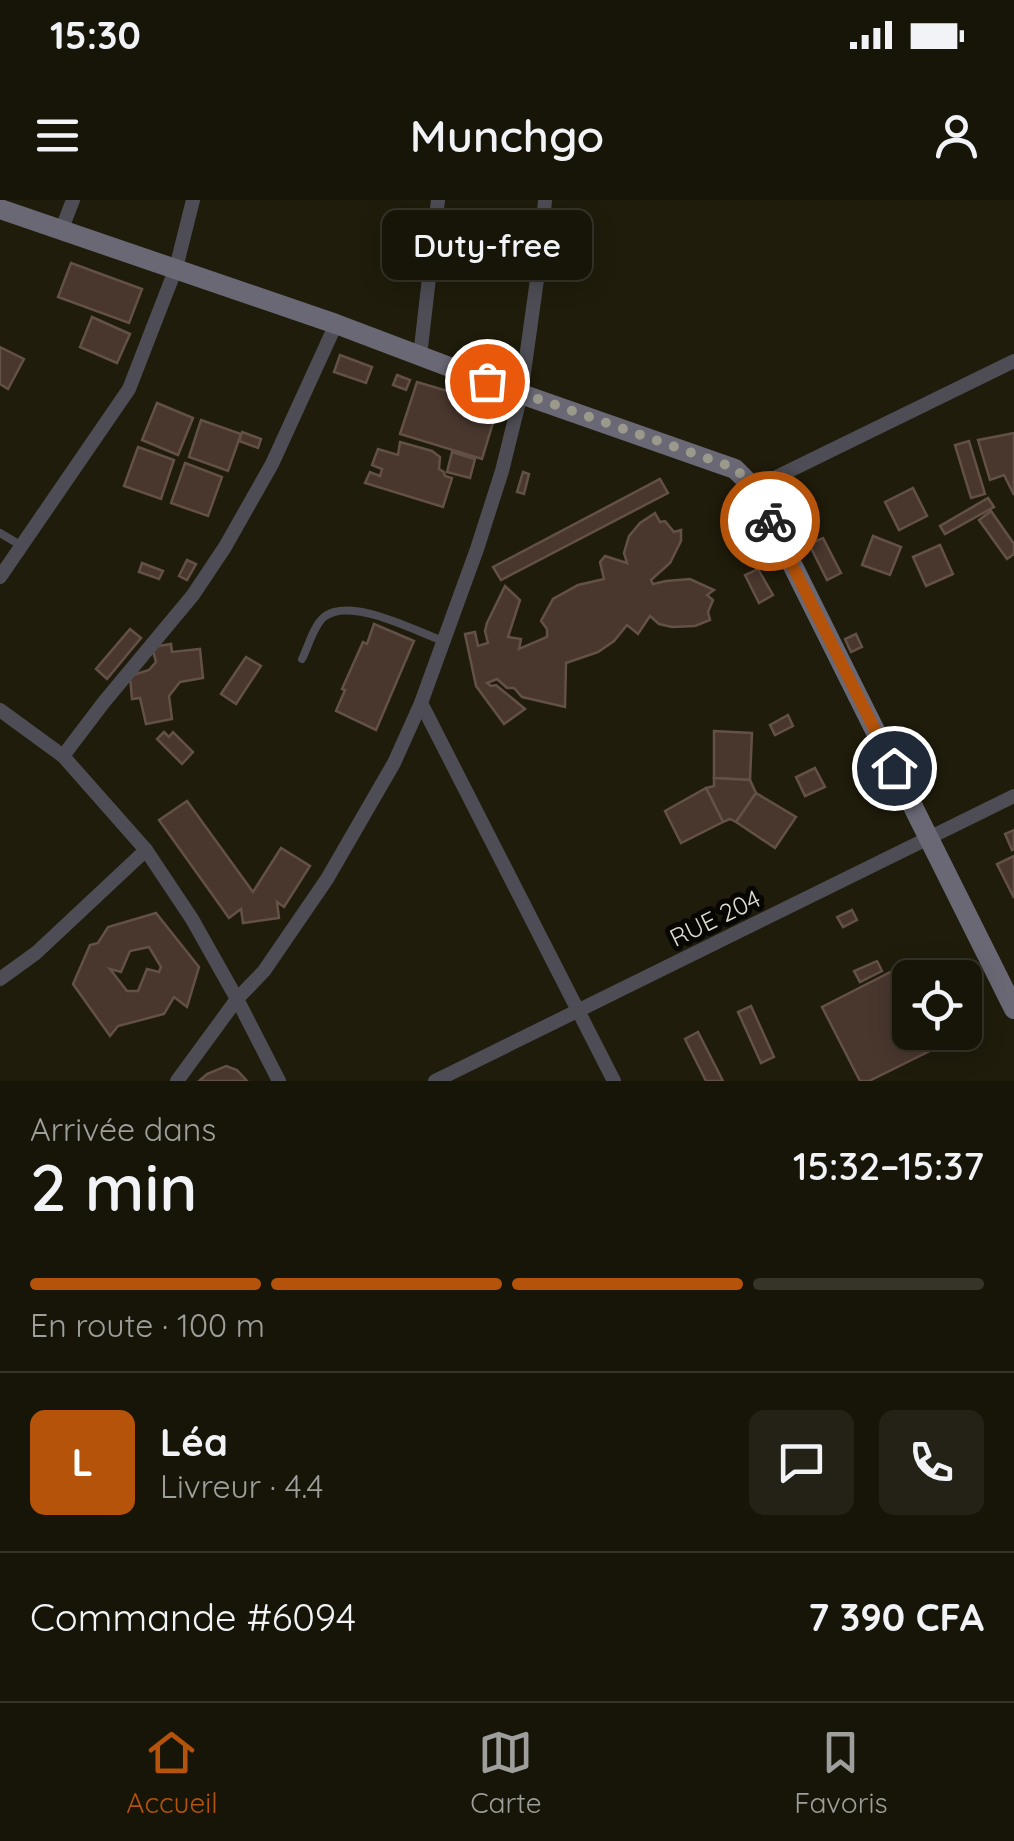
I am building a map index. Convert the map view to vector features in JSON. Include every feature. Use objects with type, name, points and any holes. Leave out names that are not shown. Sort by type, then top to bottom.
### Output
[{"type":"street","points":[[62,231],[72,200]]},
{"type":"street","points":[[0,577],[129,389],[176,268],[194,200]]},
{"type":"street","points":[[420,356],[438,200]]},
{"type":"street","points":[[178,1081],[237,999],[264,970],[327,878],[394,762],[421,703],[477,550],[521,394],[545,200]]},
{"type":"street","points":[[0,209],[336,324],[521,394],[735,468],[754,488],[1014,1009]]},
{"type":"street","points":[[63,756],[193,595],[225,546],[272,464],[336,324]]},
{"type":"street","points":[[754,488],[1014,361]]},
{"type":"street","points":[[421,703],[614,1081]]},
{"type":"street","points":[[0,710],[63,756],[146,850],[192,919],[279,1081]]},
{"type":"street","name":"RUE 204","points":[[435,1081],[1014,796]]},
{"type":"street","points":[[0,979],[36,954],[146,850]]},
{"type":"lane","points":[[0,533],[23,546]]},
{"type":"lane","points":[[302,659],[321,618],[338,610],[366,612],[444,642]]},
{"type":"building","points":[[71,263],[142,289],[129,323],[58,297]]},
{"type":"building","points":[[92,317],[130,334],[117,363],[80,347]]},
{"type":"building","points":[[0,347],[24,359],[8,389],[0,384]]},
{"type":"building","points":[[340,355],[372,367],[366,383],[334,372]]},
{"type":"building","points":[[397,375],[410,380],[406,390],[393,385]]},
{"type":"building","points":[[417,382],[498,406],[482,459],[400,434]]},
{"type":"building","points":[[157,403],[193,418],[178,455],[142,440]]},
{"type":"building","points":[[201,420],[241,434],[228,471],[189,457]]},
{"type":"building","points":[[242,432],[261,439],[258,448],[239,441]]},
{"type":"building","points":[[1014,433],[1014,495],[1004,475],[990,480],[978,440]]},
{"type":"building","points":[[969,441],[985,494],[971,498],[955,445]]},
{"type":"building","points":[[400,442],[440,457],[439,469],[452,478],[443,507],[365,483],[370,472],[380,476],[382,469],[372,465],[378,449],[398,455]]},
{"type":"building","points":[[138,447],[174,460],[161,499],[124,486]]},
{"type":"building","points":[[452,452],[475,459],[470,478],[447,472]]},
{"type":"building","points":[[185,463],[222,477],[208,516],[171,503]]},
{"type":"building","points":[[523,472],[529,474],[524,494],[517,492]]},
{"type":"building","points":[[660,479],[668,493],[501,580],[493,567]]},
{"type":"building","points":[[913,488],[927,516],[899,530],[885,502]]},
{"type":"building","points":[[988,498],[994,507],[945,534],[940,526]]},
{"type":"building","points":[[991,511],[1014,544],[1014,554],[1007,559],[979,520]]},
{"type":"building","points":[[655,513],[674,532],[681,530],[681,541],[670,563],[651,580],[653,584],[690,579],[714,590],[707,595],[713,600],[708,612],[710,620],[695,626],[672,627],[659,624],[650,616],[638,634],[627,625],[598,652],[566,663],[565,707],[522,697],[497,679],[487,683],[496,685],[525,709],[504,724],[476,686],[465,634],[475,632],[478,646],[488,643],[487,623],[505,586],[520,600],[508,637],[521,639],[519,649],[547,637],[541,621],[553,599],[578,585],[604,579],[600,562],[605,556],[627,563],[624,553],[629,536]]},
{"type":"building","points":[[873,536],[901,547],[890,575],[862,565]]},
{"type":"building","points":[[823,538],[841,573],[827,580],[809,544]]},
{"type":"building","points":[[940,545],[953,574],[926,586],[913,557]]},
{"type":"building","points":[[187,560],[196,564],[187,580],[179,576]]},
{"type":"building","points":[[142,563],[163,571],[159,579],[139,572]]},
{"type":"building","points":[[758,569],[773,595],[759,603],[745,575]]},
{"type":"building","points":[[374,624],[414,641],[376,730],[336,711],[345,690],[342,689]]},
{"type":"building","points":[[130,629],[141,638],[107,679],[96,669]]},
{"type":"building","points":[[856,634],[862,647],[851,652],[845,639]]},
{"type":"building","points":[[171,644],[172,652],[200,649],[203,678],[180,682],[169,696],[172,719],[146,724],[140,698],[132,699],[130,676],[149,670],[156,662],[152,647]]},
{"type":"building","points":[[246,657],[261,666],[236,704],[221,694]]},
{"type":"building","points":[[788,715],[793,726],[775,735],[770,725]]},
{"type":"building","points":[[714,731],[752,733],[750,780],[714,778]]},
{"type":"building","points":[[164,732],[169,737],[173,732],[193,752],[182,764],[157,739]]},
{"type":"building","points":[[912,754],[918,763],[910,768],[904,759]]},
{"type":"building","points":[[815,768],[825,787],[805,796],[796,777]]},
{"type":"building","points":[[714,778],[750,780],[756,793],[736,822],[723,822],[706,788],[714,786]]},
{"type":"building","points":[[706,788],[723,822],[681,843],[665,811]]},
{"type":"building","points":[[756,793],[796,817],[775,848],[736,822]]},
{"type":"building","points":[[187,801],[253,892],[281,848],[310,866],[284,907],[277,902],[279,918],[243,923],[241,909],[229,918],[159,820]]},
{"type":"building","points":[[1014,830],[1014,849],[1012,850],[1005,834]]},
{"type":"building","points":[[1014,856],[1014,898],[997,864]]},
{"type":"building","points":[[852,910],[857,920],[843,927],[837,917]]},
{"type":"building","points":[[156,913],[199,967],[187,1007],[174,997],[164,1014],[118,1026],[110,1036],[73,984],[90,945],[98,943],[108,927]],"holes":[[[149,947],[161,967],[159,972],[147,969],[138,991],[127,991],[110,969],[121,972],[130,951]]]},
{"type":"building","points":[[877,961],[882,971],[860,982],[854,971]]},
{"type":"building","points":[[892,971],[892,1050],[932,1050],[869,1081],[860,1081],[822,1007]]},
{"type":"building","points":[[751,1006],[774,1057],[761,1063],[738,1012]]},
{"type":"building","points":[[698,1032],[723,1081],[706,1081],[685,1039]]},
{"type":"building","points":[[226,1066],[237,1070],[247,1081],[199,1081],[207,1074]]},
{"type":"way so far","points":[[487,381],[735,468],[754,488],[770,521]]},
{"type":"place","name":"Duty-free","points":[[487,381]]},
{"type":"route","points":[[770,521],[894,768]]}]
